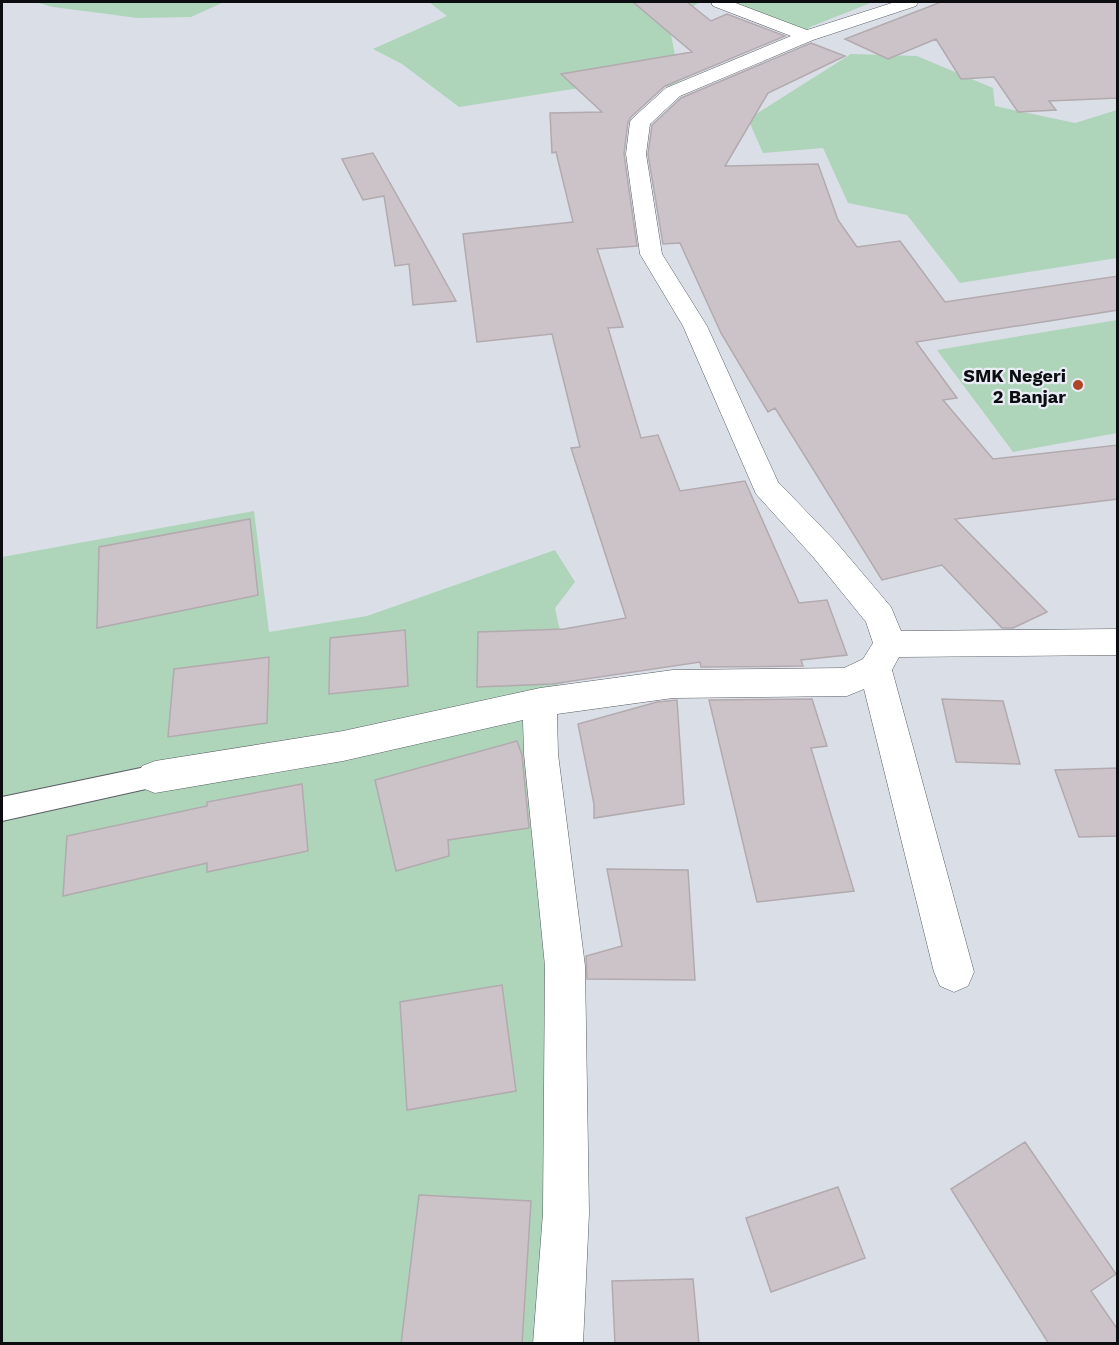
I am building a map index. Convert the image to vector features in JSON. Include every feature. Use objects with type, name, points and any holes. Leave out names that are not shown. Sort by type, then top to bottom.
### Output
[{"type":"street","points":[[719,2],[807,36]]},
{"type":"street","points":[[910,2],[807,36],[673,92],[640,122],[636,154],[651,254],[695,326],[766,487],[825,550],[880,616],[882,657],[954,972]]},
{"type":"street","points":[[154,777],[343,746],[540,702],[673,684],[846,682],[882,657],[1118,642]]},
{"type":"street","points":[[540,702],[541,754],[565,966],[566,1213],[558,1344]]},
{"type":"lane","points":[[2,809],[154,777]]},
{"type":"green space","points":[[35,2],[224,2],[191,17],[138,18],[53,7]]},
{"type":"green space","points":[[429,2],[701,2],[668,19],[680,81],[668,87],[649,77],[459,107],[402,64],[373,49],[447,16]]},
{"type":"green space","points":[[731,2],[873,2],[810,27],[806,31]]},
{"type":"green space","points":[[851,54],[917,56],[993,88],[995,106],[1075,123],[1117,110],[1117,258],[960,283],[907,215],[848,203],[823,148],[763,153],[748,119]]},
{"type":"green space","points":[[1117,320],[1117,433],[1013,452],[937,350]]},
{"type":"green space","points":[[254,511],[269,632],[367,616],[555,550],[575,582],[555,608],[571,681],[526,694],[549,967],[549,1207],[537,1343],[2,1344],[2,557]]},
{"type":"building","points":[[633,2],[687,2],[711,21],[727,14],[785,36],[665,86],[631,117],[628,122],[624,154],[637,246],[597,249],[623,327],[608,328],[641,438],[658,435],[680,491],[745,481],[799,603],[827,600],[847,655],[801,660],[803,666],[701,667],[700,662],[552,684],[477,687],[478,632],[564,629],[626,618],[571,448],[580,447],[552,334],[477,342],[463,234],[573,222],[556,152],[552,153],[550,113],[602,112],[561,74],[692,52]]},
{"type":"building","points":[[941,2],[1118,2],[1118,98],[1049,101],[1056,110],[1018,112],[994,77],[961,79],[936,39],[888,59],[845,39]]},
{"type":"building","points":[[811,43],[845,56],[768,93],[725,166],[818,164],[838,220],[857,247],[900,241],[945,302],[1118,276],[1118,310],[916,342],[957,398],[943,400],[993,459],[1118,445],[1118,499],[955,519],[1047,612],[1013,628],[1002,628],[942,565],[882,580],[775,408],[768,412],[721,333],[680,243],[663,244],[648,154],[652,125],[681,98]]},
{"type":"building","points":[[373,153],[456,301],[413,305],[409,264],[395,266],[384,196],[363,200],[342,159]]},
{"type":"building","points":[[250,519],[258,595],[97,628],[99,547]]},
{"type":"building","points":[[405,630],[408,686],[329,694],[330,638]]},
{"type":"building","points":[[269,657],[267,723],[168,737],[174,669]]},
{"type":"building","points":[[812,699],[827,746],[811,748],[854,891],[757,902],[709,700]]},
{"type":"building","points":[[942,699],[1003,701],[1020,764],[956,762]]},
{"type":"building","points":[[677,700],[684,804],[594,818],[594,804],[578,724],[657,702]]},
{"type":"building","points":[[517,741],[522,755],[529,828],[448,840],[449,856],[396,871],[375,780]]},
{"type":"building","points":[[1118,768],[1118,836],[1079,837],[1055,770]]},
{"type":"building","points":[[302,784],[308,851],[207,872],[207,863],[63,896],[67,836],[207,806],[207,802]]},
{"type":"building","points":[[607,869],[688,870],[695,980],[587,979],[586,956],[622,946]]},
{"type":"building","points":[[502,985],[516,1091],[407,1110],[400,1002]]},
{"type":"building","points":[[1025,1142],[1116,1274],[1091,1291],[1118,1330],[1118,1344],[1049,1344],[951,1189]]},
{"type":"building","points":[[838,1187],[865,1258],[771,1292],[746,1218]]},
{"type":"building","points":[[419,1195],[531,1201],[522,1344],[401,1344]]},
{"type":"building","points":[[693,1279],[699,1344],[615,1344],[612,1281]]},
{"type":"place","name":"SMK Negeri 2 Banjar","points":[[1078,385]]}]
